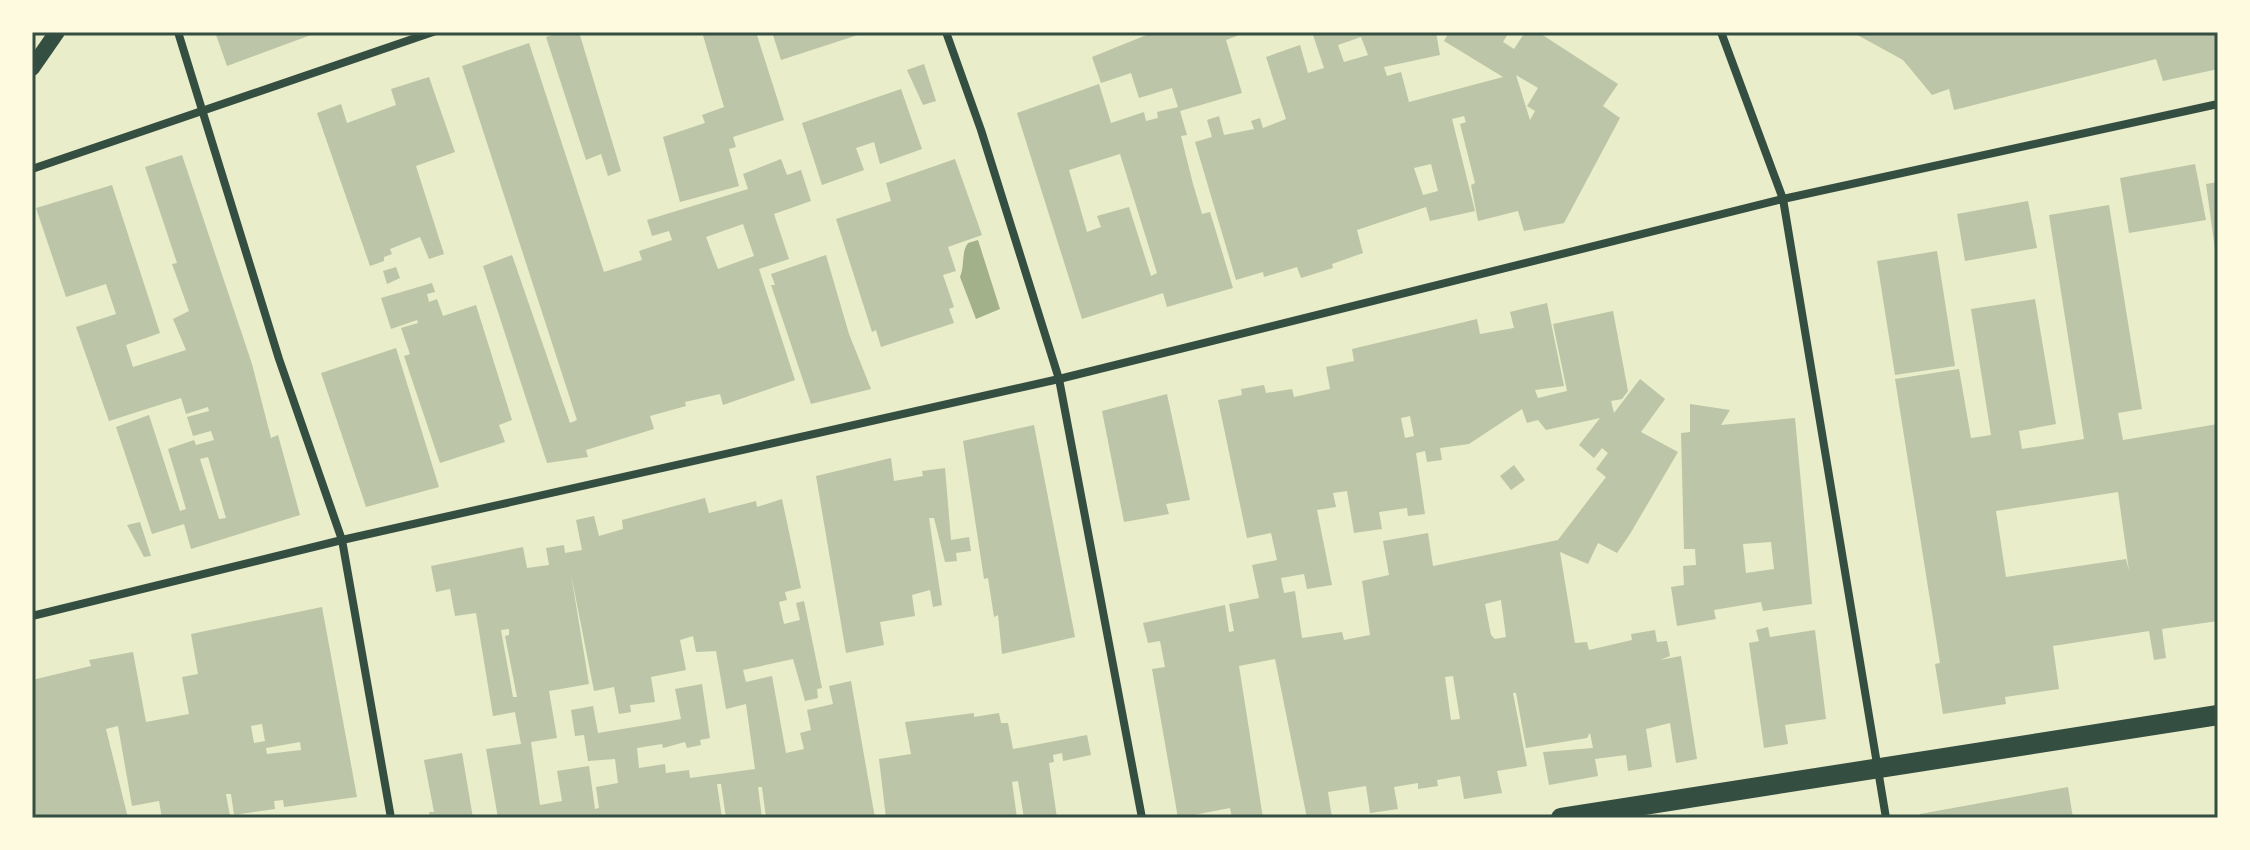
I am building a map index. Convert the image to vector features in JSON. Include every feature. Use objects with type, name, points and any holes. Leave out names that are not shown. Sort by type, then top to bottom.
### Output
[{"type":"main road","points":[[32,68],[57,32]]},
{"type":"main road","points":[[1561,818],[2218,715]]},
{"type":"street","points":[[178,32],[279,359],[342,540],[391,818]]},
{"type":"street","points":[[32,169],[433,32]]},
{"type":"street","points":[[946,32],[981,130],[1059,379],[1142,818]]},
{"type":"street","points":[[1721,32],[1783,199],[1886,818]]},
{"type":"street","points":[[32,616],[342,540],[1059,379],[1783,199],[2218,104]]},
{"type":"shaded area","points":[[978,240],[1000,309],[976,319],[960,277],[966,247],[968,243]]},
{"type":"building","points":[[215,32],[319,32],[227,66]]},
{"type":"building","points":[[561,32],[579,32],[621,171],[608,176],[601,154],[586,160],[546,37]]},
{"type":"building","points":[[702,32],[756,32],[784,120],[733,137],[736,147],[729,149],[739,186],[680,202],[663,137],[705,123],[702,115],[724,107]]},
{"type":"building","points":[[772,32],[867,32],[781,60]]},
{"type":"building","points":[[1154,32],[1247,32],[1226,40],[1242,93],[1180,111],[1187,135],[1181,136],[1193,184],[1202,214],[1210,212],[1233,288],[1167,307],[1163,293],[1082,319],[1017,113],[1099,84],[1111,123],[1144,112],[1146,121],[1158,118],[1157,112],[1178,107],[1172,88],[1139,98],[1131,73],[1101,83],[1092,57]],"holes":[[[1120,154],[1157,273],[1151,276],[1129,207],[1097,216],[1101,227],[1087,232],[1069,170]]]},
{"type":"building","points":[[1312,32],[1436,32],[1440,55],[1384,67],[1387,76],[1401,72],[1409,102],[1503,77],[1444,41],[1449,32],[1509,32],[1503,42],[1514,49],[1525,32],[1538,32],[1618,84],[1603,106],[1620,118],[1564,223],[1524,231],[1518,211],[1478,221],[1471,185],[1475,183],[1460,124],[1466,122],[1464,116],[1452,119],[1475,211],[1430,221],[1426,207],[1357,230],[1363,253],[1332,264],[1333,268],[1301,278],[1297,267],[1264,277],[1263,272],[1236,280],[1195,142],[1212,137],[1207,120],[1219,116],[1224,135],[1254,129],[1251,121],[1260,118],[1263,128],[1286,119],[1266,57],[1300,45],[1308,73],[1324,68]],"holes":[[[1361,37],[1368,55],[1344,62],[1338,45]],[[1516,75],[1538,88],[1527,106],[1535,111],[1530,120]],[[1431,164],[1438,191],[1423,195],[1414,168]]]},
{"type":"building","points":[[1852,32],[2218,32],[2218,69],[2163,81],[2156,59],[1954,110],[1949,89],[1932,95],[1903,60]]},
{"type":"building","points":[[529,43],[604,272],[642,260],[639,251],[672,240],[669,231],[652,236],[647,220],[748,189],[743,174],[781,159],[787,175],[801,170],[811,201],[774,214],[789,259],[759,269],[795,380],[723,405],[720,394],[685,402],[686,406],[650,416],[654,429],[586,450],[588,457],[547,463],[483,266],[512,255],[570,423],[577,420],[462,66]],"holes":[[[743,224],[754,256],[718,269],[706,237]]]},
{"type":"building","points":[[924,64],[936,101],[923,105],[907,70]]},
{"type":"building","points":[[429,77],[455,152],[416,166],[444,254],[429,259],[420,237],[390,249],[392,254],[384,257],[384,261],[370,266],[317,113],[341,104],[347,123],[396,105],[391,89]]},
{"type":"building","points":[[901,89],[922,149],[880,164],[874,142],[856,148],[864,170],[822,185],[802,123]]},
{"type":"building","points":[[182,155],[252,364],[271,438],[278,435],[300,515],[191,549],[184,524],[152,534],[116,427],[149,415],[180,511],[186,509],[168,449],[194,440],[196,445],[214,440],[211,431],[193,436],[187,417],[209,411],[208,407],[186,414],[181,398],[109,421],[76,327],[116,314],[106,284],[66,297],[36,208],[112,185],[160,333],[126,345],[133,367],[186,350],[173,319],[189,311],[172,264],[177,263],[145,167]],"holes":[[[208,457],[226,518],[219,519],[200,459]]]},
{"type":"building","points":[[955,159],[982,235],[948,247],[956,271],[943,275],[954,307],[949,309],[954,323],[881,347],[876,330],[872,332],[836,219],[891,201],[886,183]]},
{"type":"building","points":[[2195,164],[2206,220],[2129,233],[2120,178]]},
{"type":"building","points":[[2218,182],[2218,256],[2216,256],[2206,184]]},
{"type":"building","points":[[2028,201],[2037,248],[1965,261],[1957,214]]},
{"type":"building","points":[[2109,205],[2142,409],[2118,413],[2123,440],[2218,424],[2218,621],[2162,629],[2166,658],[2154,660],[2149,631],[2053,646],[2059,689],[2005,697],[2006,704],[1943,714],[1935,664],[1940,663],[1895,379],[1959,369],[1971,438],[1991,435],[1971,309],[2035,299],[2056,424],[2019,431],[2022,449],[2084,439],[2049,215]],"holes":[[[2118,492],[2129,571],[2126,559],[2006,577],[1996,511]]]},
{"type":"building","points":[[1937,251],[1955,366],[1895,375],[1877,261]]},
{"type":"building","points":[[826,255],[849,334],[871,389],[811,404],[771,285],[775,285],[771,274]]},
{"type":"building","points":[[396,267],[400,278],[387,284],[383,271]]},
{"type":"building","points":[[432,283],[435,292],[427,294],[429,302],[437,299],[443,316],[476,305],[512,420],[499,425],[505,442],[440,463],[404,356],[410,354],[401,328],[418,323],[417,320],[391,329],[381,298]]},
{"type":"building","points":[[1547,303],[1564,386],[1535,390],[1538,398],[1567,391],[1553,324],[1613,311],[1628,391],[1622,399],[1611,401],[1614,413],[1640,379],[1665,399],[1641,432],[1678,452],[1617,553],[1598,543],[1588,564],[1560,552],[1575,643],[1587,642],[1589,650],[1632,640],[1631,634],[1655,630],[1657,642],[1667,641],[1670,656],[1660,660],[1681,656],[1697,759],[1676,763],[1670,723],[1646,729],[1652,767],[1628,771],[1626,755],[1595,759],[1598,776],[1549,785],[1543,752],[1593,748],[1590,733],[1587,738],[1526,748],[1516,693],[1513,693],[1527,766],[1497,771],[1502,793],[1464,799],[1460,776],[1437,780],[1438,786],[1418,789],[1418,783],[1394,787],[1398,809],[1370,813],[1366,786],[1328,792],[1332,818],[1307,818],[1275,659],[1239,666],[1263,818],[1232,818],[1230,808],[1178,818],[1152,669],[1165,667],[1160,641],[1148,643],[1143,623],[1225,605],[1229,632],[1234,631],[1229,604],[1259,598],[1252,565],[1277,560],[1271,533],[1247,538],[1218,400],[1242,395],[1241,389],[1264,385],[1266,393],[1292,389],[1294,397],[1330,389],[1326,367],[1354,361],[1352,349],[1477,319],[1480,334],[1514,328],[1510,312]],"holes":[[[1522,409],[1527,423],[1538,420],[1546,430],[1600,418],[1579,445],[1594,458],[1602,448],[1608,453],[1596,469],[1606,477],[1558,540],[1433,566],[1428,533],[1383,541],[1389,575],[1362,581],[1370,635],[1344,640],[1342,632],[1302,638],[1295,591],[1284,593],[1281,578],[1304,574],[1307,589],[1332,585],[1317,510],[1336,507],[1333,493],[1347,491],[1354,533],[1382,529],[1379,512],[1407,508],[1408,516],[1425,514],[1416,453],[1425,451],[1427,462],[1442,460],[1440,448],[1469,444]],[[1410,416],[1414,436],[1405,438],[1401,418]],[[1501,600],[1506,637],[1495,639],[1491,635],[1485,604]],[[1453,676],[1460,719],[1451,720],[1445,677]]]},
{"type":"building","points":[[396,348],[439,487],[366,507],[321,373]]},
{"type":"building","points":[[1167,394],[1190,500],[1166,504],[1169,514],[1124,522],[1102,411]]},
{"type":"building","points":[[1690,404],[1730,410],[1721,425],[1795,418],[1812,604],[1763,611],[1761,602],[1714,610],[1716,619],[1677,626],[1671,587],[1684,585],[1683,566],[1696,565],[1695,549],[1684,549],[1681,433],[1690,432]],"holes":[[[1771,542],[1774,569],[1746,573],[1743,544]]]},
{"type":"building","points":[[1034,425],[1075,637],[1002,654],[998,615],[994,617],[988,578],[984,579],[963,441]]},
{"type":"building","points":[[891,458],[894,481],[923,476],[922,471],[945,468],[951,540],[969,537],[971,551],[956,553],[957,561],[945,562],[934,518],[929,518],[942,605],[933,607],[930,590],[912,595],[915,616],[880,622],[884,645],[846,653],[816,476]]},
{"type":"building","points":[[1514,465],[1525,480],[1511,490],[1500,476]]},
{"type":"building","points":[[705,498],[709,513],[756,501],[757,507],[782,499],[801,588],[785,592],[787,600],[779,602],[784,624],[800,620],[796,603],[804,601],[822,688],[817,689],[818,698],[805,701],[793,659],[743,670],[746,682],[772,676],[786,753],[804,749],[800,733],[811,730],[807,710],[833,704],[829,686],[851,681],[875,818],[766,818],[762,787],[758,787],[762,818],[726,818],[721,784],[717,784],[722,818],[498,818],[486,749],[521,744],[515,712],[493,716],[476,613],[455,616],[450,589],[436,592],[431,566],[523,547],[527,568],[549,565],[546,548],[564,545],[565,553],[582,550],[576,520],[594,516],[599,536],[623,529],[622,520]],"holes":[[[571,574],[594,691],[614,687],[619,714],[631,712],[630,705],[655,702],[651,677],[686,670],[680,640],[693,636],[696,652],[716,651],[726,709],[746,704],[755,769],[690,778],[689,770],[666,773],[665,764],[639,768],[637,748],[662,744],[663,748],[685,742],[687,748],[701,745],[700,740],[710,738],[702,684],[675,689],[681,719],[598,733],[593,706],[571,710],[575,736],[584,735],[588,761],[615,759],[618,783],[596,787],[599,808],[595,809],[589,766],[557,771],[562,801],[540,805],[531,742],[557,738],[549,691],[589,684]],[[509,629],[509,635],[505,636],[517,697],[513,697],[501,630]]]},
{"type":"building","points":[[140,522],[151,556],[144,557],[127,525]]},
{"type":"building","points":[[322,607],[357,797],[284,807],[283,800],[274,801],[275,809],[234,815],[231,794],[226,794],[230,816],[162,818],[159,801],[132,806],[118,726],[106,729],[128,818],[32,818],[32,680],[91,666],[89,660],[133,652],[146,722],[189,714],[182,677],[198,674],[191,634]],"holes":[[[262,724],[265,741],[254,743],[251,726]],[[300,742],[301,750],[267,754],[266,748]]]},
{"type":"building","points":[[1768,627],[1770,637],[1815,630],[1826,719],[1785,725],[1788,744],[1764,748],[1749,643],[1759,641],[1756,630]]},
{"type":"building","points":[[974,713],[974,717],[999,713],[1001,723],[1008,723],[1013,749],[1087,735],[1091,755],[1063,761],[1062,753],[1053,755],[1054,762],[1049,763],[1057,818],[1024,818],[1018,781],[1012,782],[1017,818],[886,818],[879,759],[911,754],[905,722]]},
{"type":"building","points":[[462,753],[473,818],[430,818],[429,812],[434,812],[424,760]]},
{"type":"building","points":[[2068,787],[2073,818],[1920,818],[1920,814]]}]
